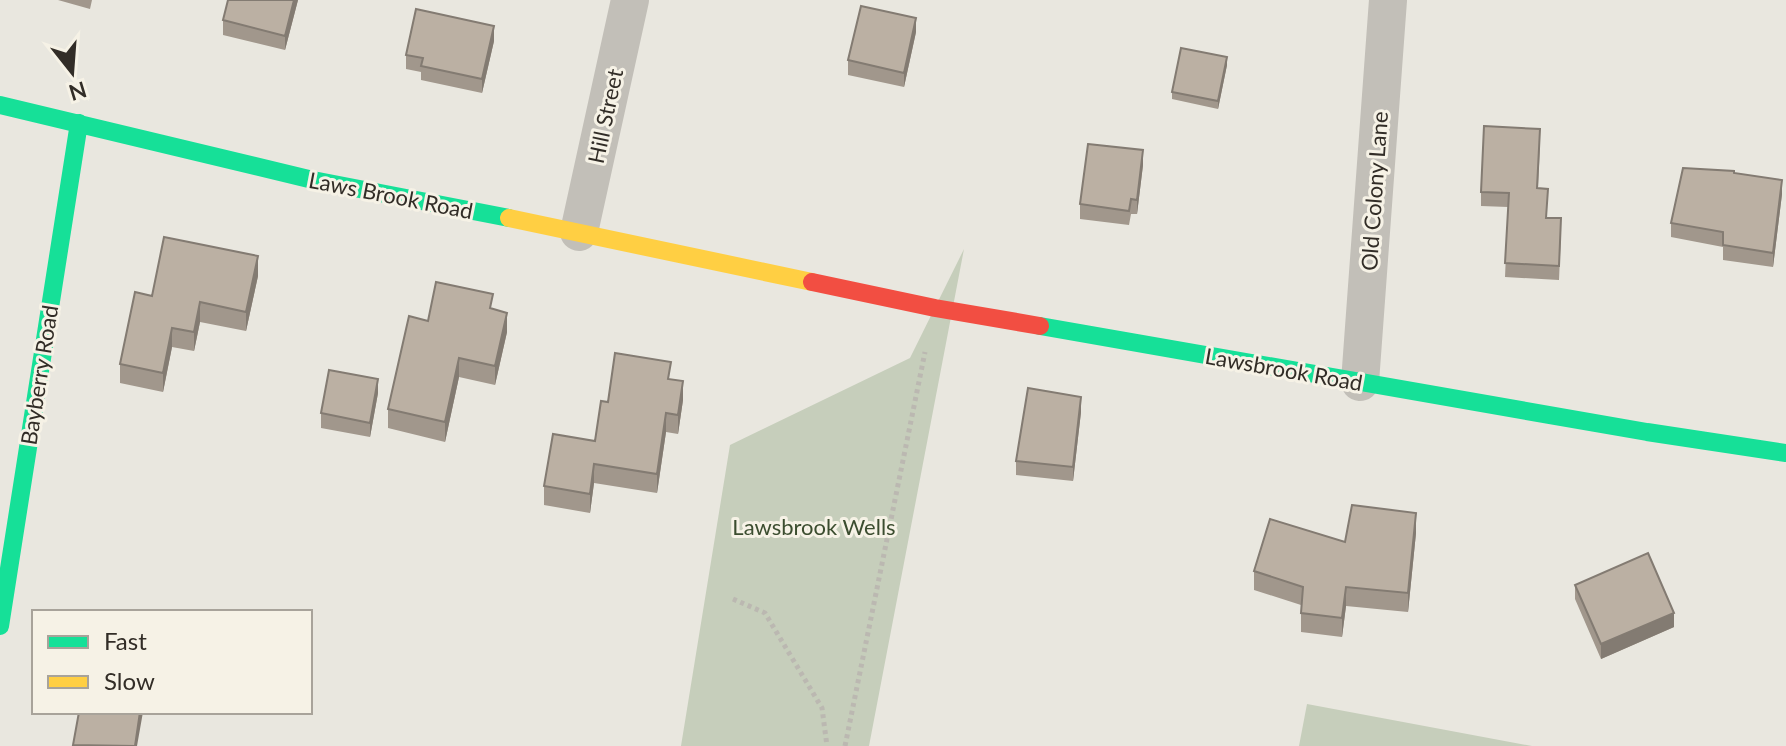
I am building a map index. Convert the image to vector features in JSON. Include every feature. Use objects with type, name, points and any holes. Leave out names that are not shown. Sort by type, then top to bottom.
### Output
[{"type":"street","name":"Hill Street","points":[[579,232],[630,0]]},
{"type":"street","name":"Old Colony Lane","points":[[1360,382],[1388,0]]},
{"type":"street","name":"Laws Brook Road","points":[[0,105],[313,180],[579,232],[784,277]]},
{"type":"street","name":"Bayberry Road","points":[[0,626],[79,123]]},
{"type":"street","name":"Lawsbrook Road","points":[[784,277],[935,308],[1647,432],[1786,453]]},
{"type":"path","points":[[845,746],[935,308]]},
{"type":"path","points":[[733,599],[765,613],[822,708],[827,746]]},
{"type":"green space","name":"Lawsbrook Wells","points":[[964,249],[869,746],[681,746],[730,445],[910,358]]},
{"type":"green space","points":[[1307,704],[1532,746],[1299,746]]},
{"type":"building","points":[[228,0],[294,0],[285,36],[223,20]]},
{"type":"building","points":[[861,6],[916,18],[904,73],[848,60]]},
{"type":"building","points":[[416,9],[494,26],[482,79],[421,66],[423,58],[406,55]]},
{"type":"building","points":[[1181,48],[1227,57],[1218,101],[1172,92]]},
{"type":"building","points":[[1484,126],[1540,129],[1537,188],[1548,189],[1546,218],[1561,218],[1559,266],[1505,263],[1509,193],[1481,192]]},
{"type":"building","points":[[1088,144],[1143,150],[1137,200],[1131,199],[1129,211],[1080,204]]},
{"type":"building","points":[[1683,168],[1734,171],[1782,180],[1773,253],[1723,245],[1723,232],[1671,223]]},
{"type":"building","points":[[164,237],[258,256],[246,312],[200,302],[194,332],[172,328],[163,373],[120,364],[135,292],[152,296]]},
{"type":"building","points":[[436,282],[493,294],[490,308],[507,313],[495,366],[459,358],[445,422],[388,409],[409,316],[428,321]]},
{"type":"building","points":[[615,353],[671,362],[668,379],[683,381],[678,415],[666,413],[657,474],[594,464],[590,494],[544,486],[553,434],[595,441],[601,401],[608,402]]},
{"type":"building","points":[[329,370],[378,379],[370,423],[321,413]]},
{"type":"building","points":[[1028,388],[1081,397],[1073,467],[1016,461]]},
{"type":"building","points":[[1352,505],[1416,513],[1408,593],[1346,587],[1342,618],[1301,613],[1303,587],[1254,571],[1270,519],[1345,542]]},
{"type":"building","points":[[1648,553],[1674,613],[1601,644],[1575,585]]},
{"type":"building","points":[[79,714],[140,714],[135,746],[73,745]]},
{"type":"traffic: fast","points":[[0,105],[313,180],[509,218]]},
{"type":"traffic: fast","points":[[0,626],[79,123]]},
{"type":"traffic: fast","points":[[1040,326],[1647,432],[1786,453]]},
{"type":"traffic: slow","points":[[509,218],[812,282]]},
{"type":"traffic: jam","points":[[812,282],[1040,326]]}]
